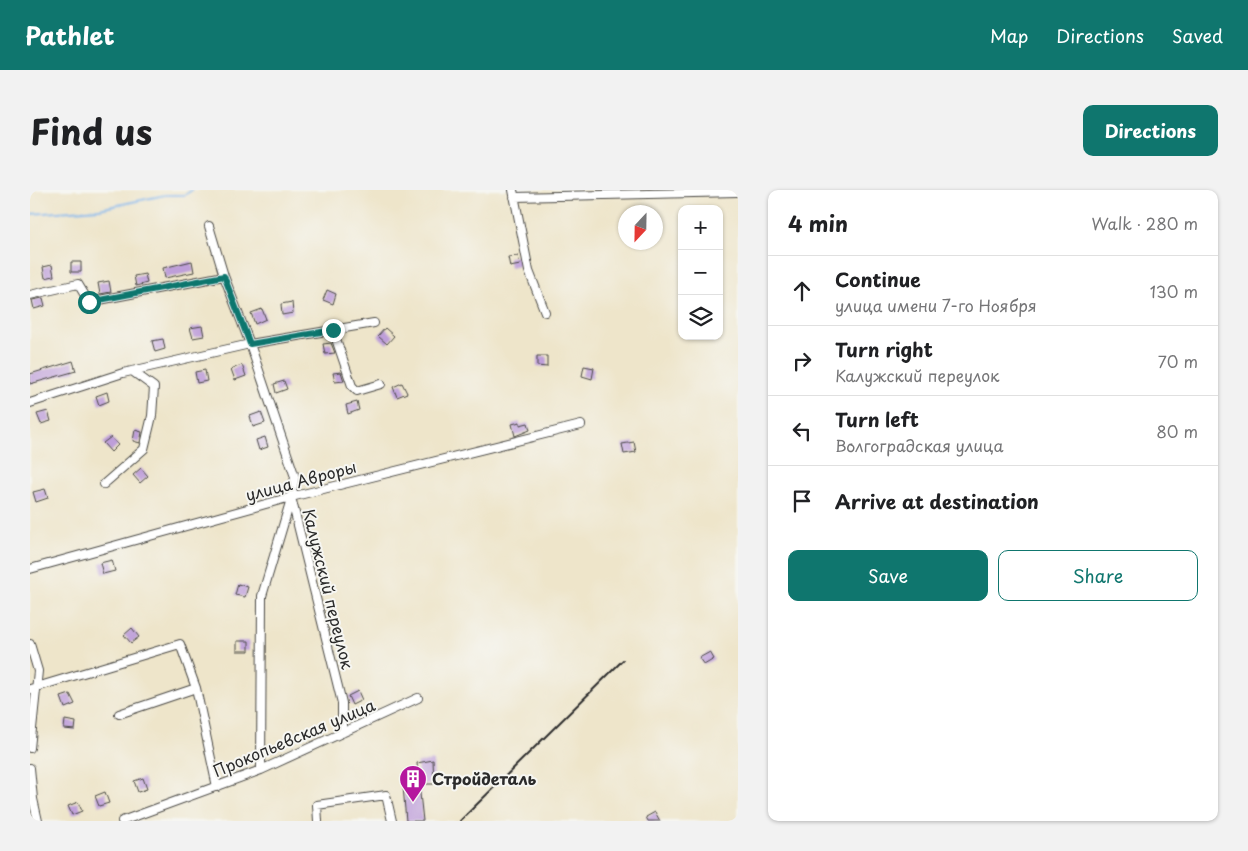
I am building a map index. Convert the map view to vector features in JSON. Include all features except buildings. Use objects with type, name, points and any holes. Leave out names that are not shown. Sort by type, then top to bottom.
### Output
[{"type":"street","points":[[545,312],[529,271],[514,193],[738,192]]},
{"type":"street","name":"Калужский переулок","points":[[209,226],[224,276],[250,344],[296,477],[291,498],[342,702],[342,734]]},
{"type":"street","points":[[30,295],[78,284],[89,302],[224,276]]},
{"type":"street","points":[[30,403],[132,371],[250,344],[374,323]]},
{"type":"street","points":[[333,330],[352,386],[357,391],[381,384]]},
{"type":"street","points":[[104,484],[144,449],[152,416],[154,386],[132,371]]},
{"type":"street","name":"улица Авроры","points":[[30,569],[291,498],[581,425]]},
{"type":"street","points":[[261,770],[262,596],[291,498]]},
{"type":"street","points":[[30,644],[38,671],[33,688],[30,748]]},
{"type":"street","points":[[33,688],[180,644],[196,688],[216,787]]},
{"type":"street","points":[[119,714],[196,688]]},
{"type":"street","name":"Прокопьевская улица","points":[[122,821],[261,770],[418,698]]},
{"type":"street","points":[[30,768],[33,800],[38,821]]},
{"type":"street","points":[[318,821],[317,805],[386,795],[392,821]]},
{"type":"waterway","points":[[30,214],[99,209],[165,195],[185,195],[192,190]]},
{"type":"railway","points":[[460,821],[623,660]]},
{"type":"place","name":"Стройдеталь","points":[[413,803]]},
{"type":"route","points":[[89,302],[224,276],[250,344],[333,330]]}]
